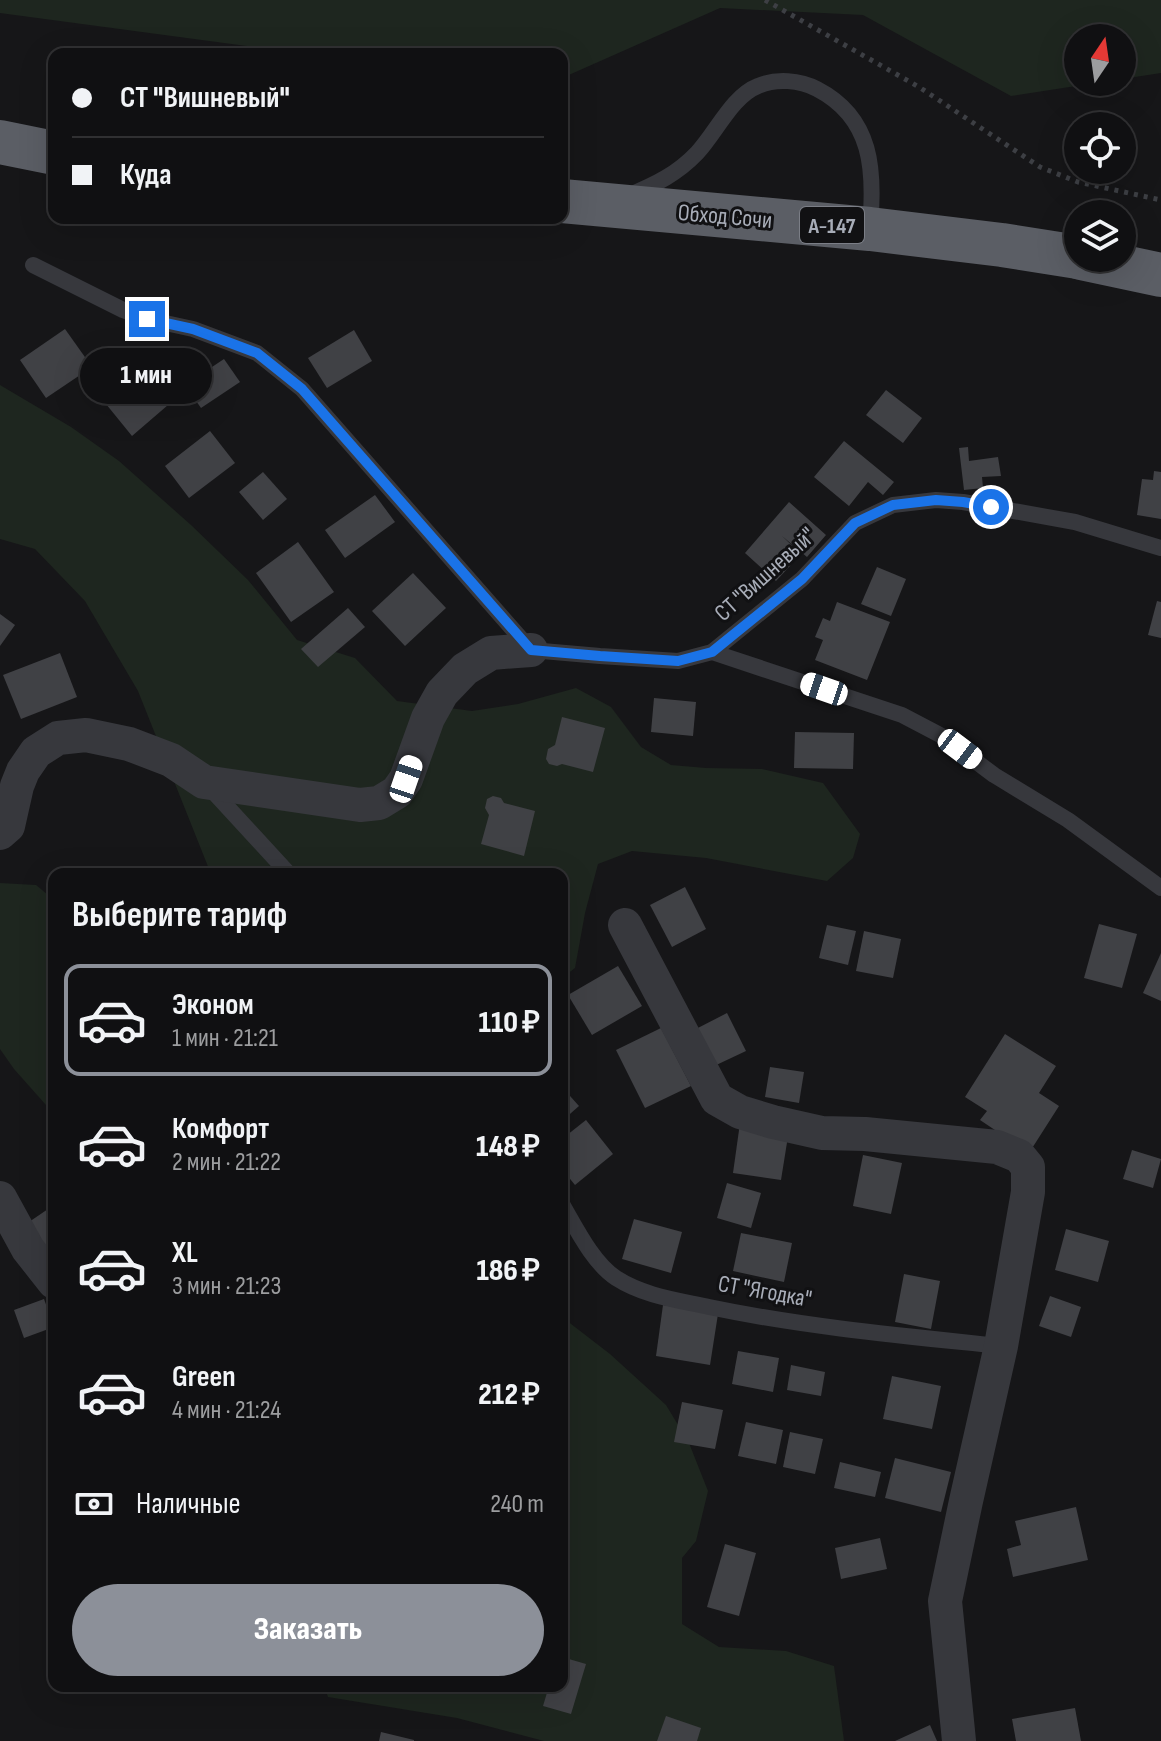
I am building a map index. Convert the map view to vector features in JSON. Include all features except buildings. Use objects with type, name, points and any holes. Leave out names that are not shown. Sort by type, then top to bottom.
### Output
[{"type":"highway","points":[[0,142],[48,152]]},
{"type":"highway","name":"Обход Сочи","points":[[574,202],[870,229],[1064,255]]},
{"type":"highway","name":"Обход Сочи","points":[[1136,270],[1161,275]]},
{"type":"street","points":[[0,833],[8,826],[17,786],[36,752],[58,738],[86,735],[129,744],[171,760],[204,782],[360,805],[379,803],[397,792],[406,779],[428,718],[442,693],[465,669],[491,653],[531,650]]},
{"type":"street","points":[[625,925],[717,1099],[740,1112],[822,1133],[865,1134],[997,1147],[1019,1156],[1028,1167],[1028,1192],[1001,1346],[945,1601],[959,1741]]},
{"type":"street","points":[[0,1198],[28,1249],[48,1274]]},
{"type":"lane","points":[[574,202],[623,198],[665,180],[696,154],[737,99],[757,86],[782,81],[808,84],[832,97],[849,112],[862,137],[871,166],[873,193],[870,229]]},
{"type":"lane","points":[[33,265],[123,310],[193,329],[257,353],[302,389],[531,650]]},
{"type":"lane","name":"СТ \"Вишневый\"","points":[[531,650],[678,661],[712,652],[802,579],[855,523],[893,505],[936,500],[963,502],[1075,522],[1161,548]]},
{"type":"lane","points":[[712,652],[902,715],[942,736],[994,775],[1068,820],[1161,888]]},
{"type":"lane","points":[[204,782],[283,868]]},
{"type":"lane","name":"СТ \"Ягодка\"","points":[[568,1214],[589,1249],[613,1276],[642,1292],[751,1316],[1001,1346]]},
{"type":"path","points":[[765,0],[919,87],[1040,167],[1078,182],[1161,200]]},
{"type":"shaded area","points":[[0,0],[1161,0],[1161,73],[1136,77],[1136,24],[1064,24],[1064,88],[1011,96],[863,15],[720,8],[568,75],[568,48],[261,48],[0,13]]},
{"type":"shaded area","points":[[0,385],[71,427],[119,461],[248,580],[297,640],[355,658],[397,701],[472,711],[518,704],[576,688],[611,707],[641,747],[671,765],[762,769],[823,783],[860,834],[853,858],[827,881],[706,858],[632,851],[598,864],[575,968],[568,973],[568,868],[209,868],[138,691],[85,601],[35,549],[0,539]]},
{"type":"shaded area","points":[[0,883],[36,885],[48,895],[48,1107],[0,1049]]},
{"type":"shaded area","points":[[568,1322],[610,1354],[666,1405],[689,1443],[708,1491],[696,1541],[682,1558],[682,1624],[719,1647],[786,1651],[834,1666],[844,1741],[544,1741],[457,1718],[328,1697],[326,1692],[568,1692]]},
{"type":"route","points":[[147,319],[193,329],[257,353],[302,389],[531,650],[678,661],[712,652],[802,579],[855,523],[893,505],[936,500],[991,507]]}]
